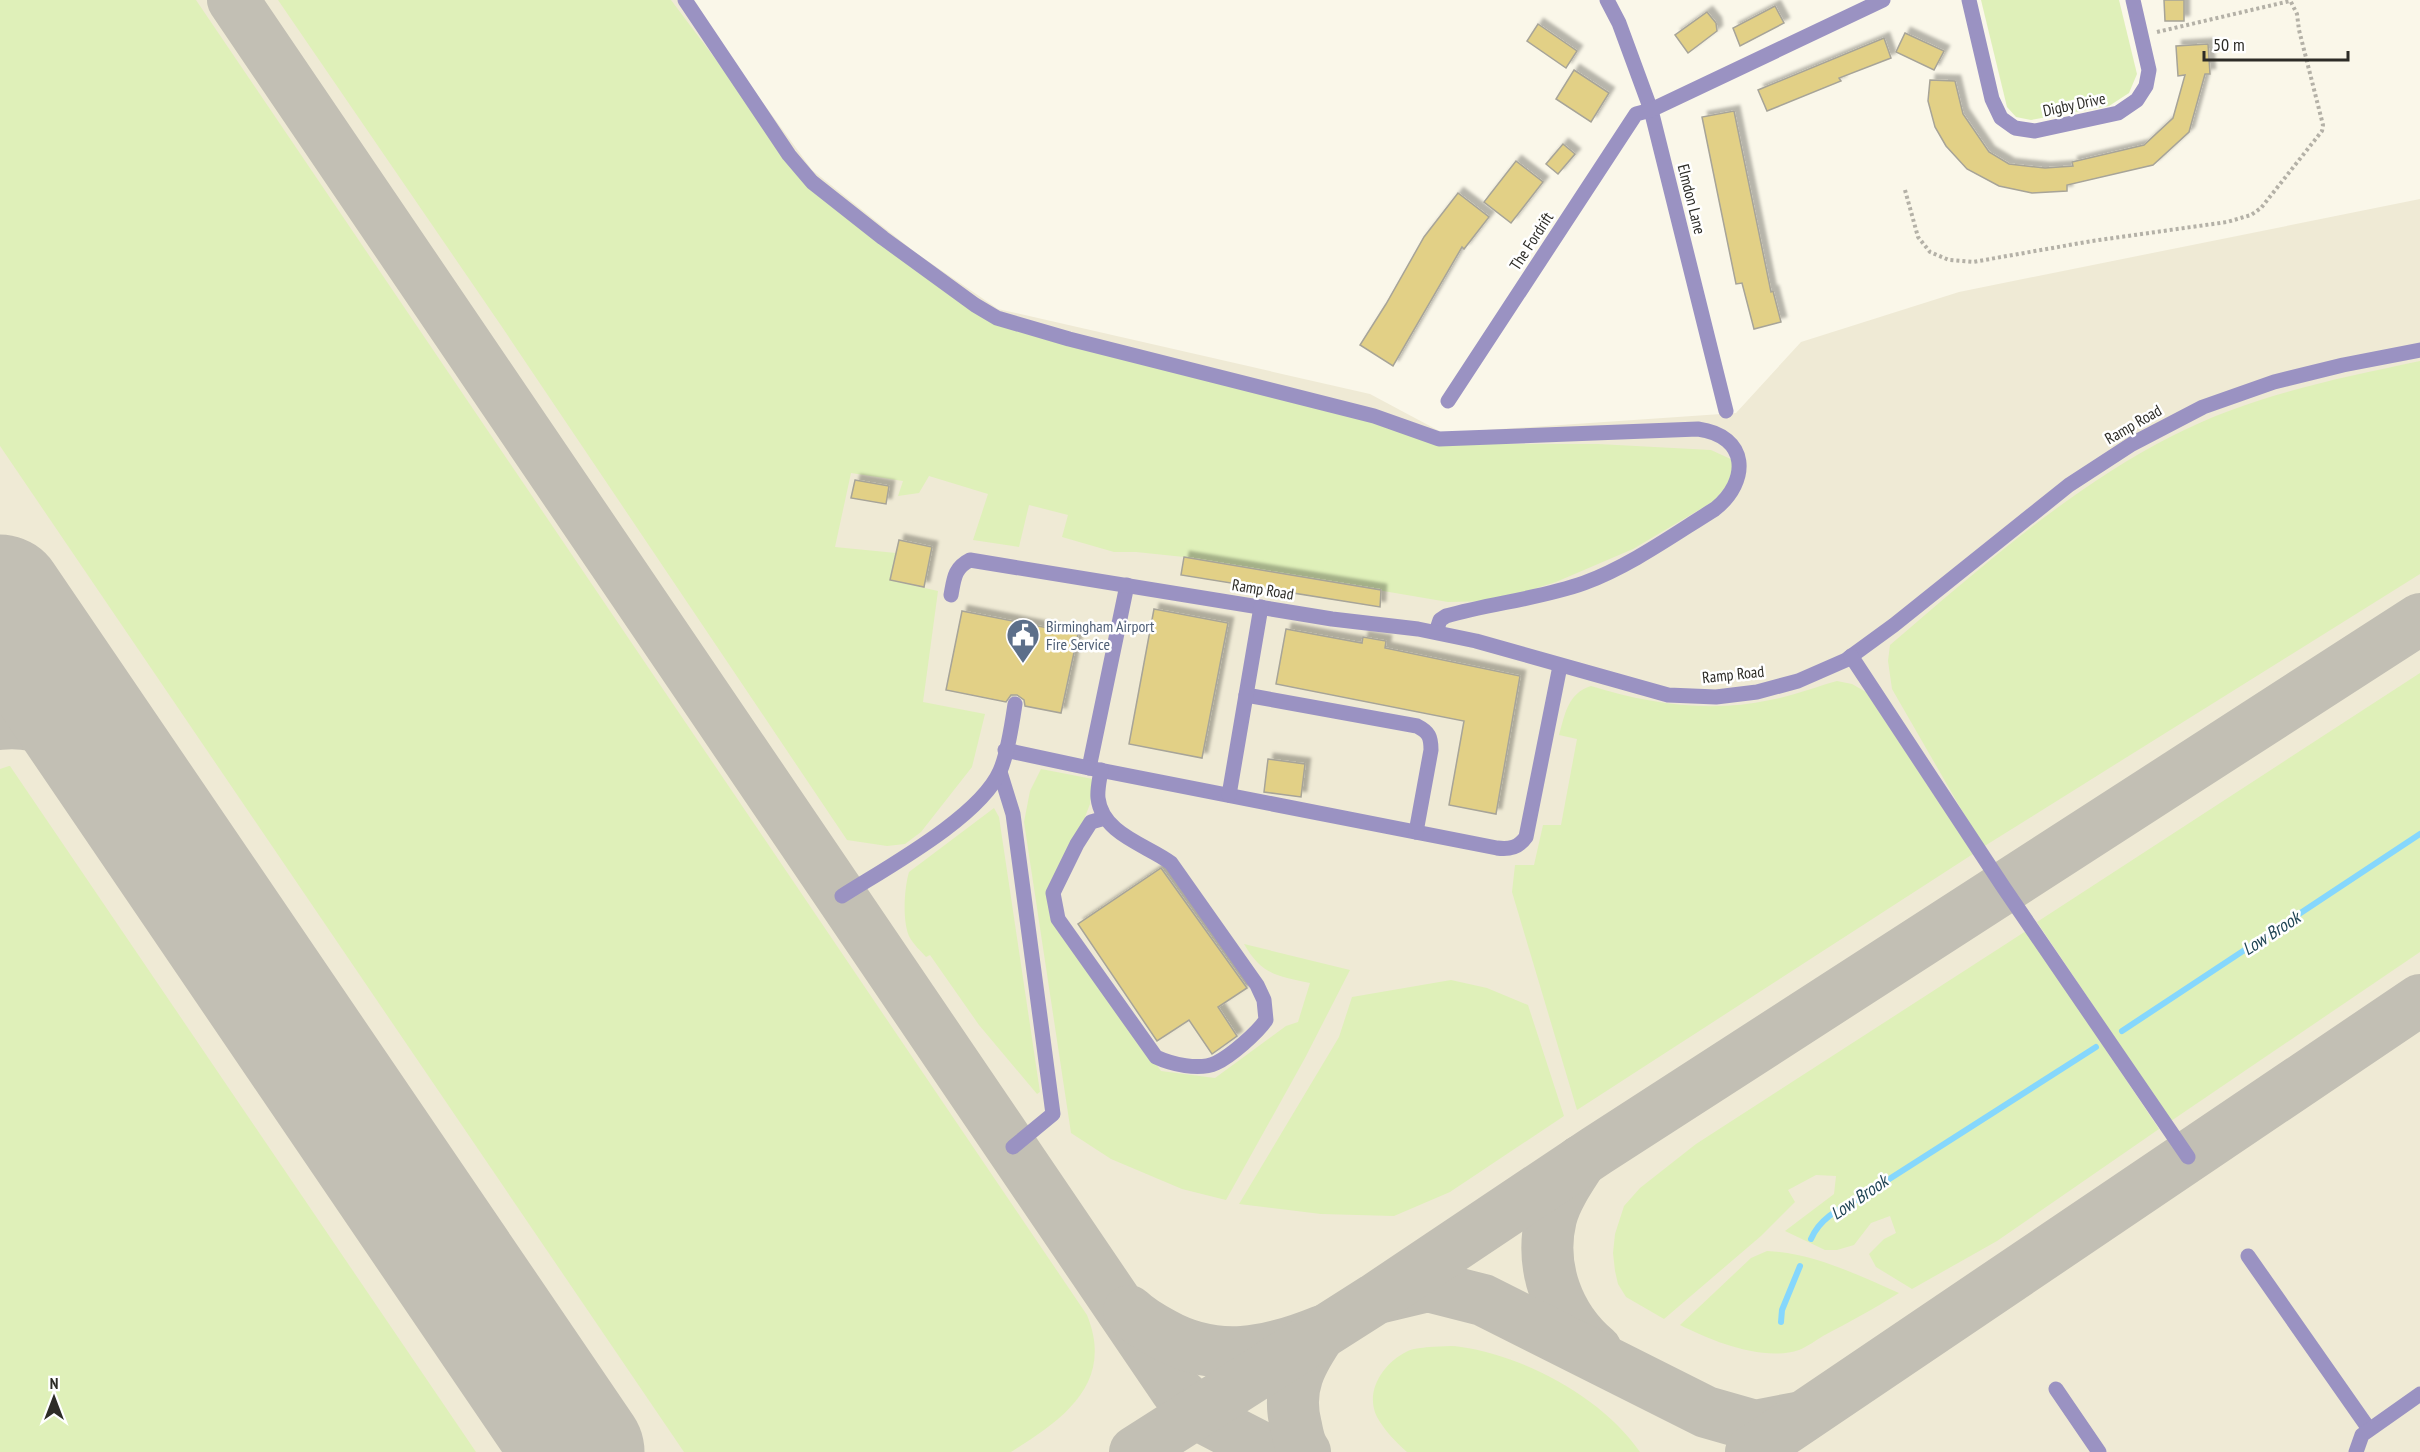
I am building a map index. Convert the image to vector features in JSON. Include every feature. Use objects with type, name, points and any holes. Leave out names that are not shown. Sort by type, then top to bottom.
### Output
[{"type":"street","points":[[685,0],[789,155],[812,182],[929,272],[980,309],[997,318],[1069,339],[1374,416],[1438,439],[1698,429],[1713,431],[1726,437],[1734,445],[1738,456],[1733,490],[1727,499],[1715,509],[1631,561],[1593,579],[1544,594],[1446,616],[1440,620],[1436,632]]},
{"type":"street","name":"Elmdon Lane","points":[[1607,0],[1619,23],[1651,110],[1726,411]]},
{"type":"street","points":[[1651,110],[1883,0]]},
{"type":"street","name":"Digby Drive","points":[[1968,0],[1992,99],[2001,118],[2015,128],[2035,131],[2118,113],[2137,100],[2146,86],[2149,70],[2133,0]]},
{"type":"street","name":"The Fordrift","points":[[1448,401],[1636,114],[1651,110]]},
{"type":"street","name":"Ramp Road","points":[[951,595],[955,573],[961,565],[970,560],[1261,607],[1436,632],[1668,695],[1716,697],[1757,692],[1798,681],[1851,656],[1894,625],[2069,485],[2142,439],[2203,406],[2274,382],[2343,365],[2420,350]]},
{"type":"street","points":[[1105,818],[1091,822],[1059,878],[1053,893],[1058,919],[1156,1057],[1168,1063],[1202,1066],[1216,1064],[1257,1032],[1266,1020],[1261,992],[1171,863],[1155,851],[1128,840],[1105,818],[1098,798],[1095,769],[1127,585]]},
{"type":"street","points":[[1229,795],[1261,607]]},
{"type":"street","points":[[1851,656],[2004,888],[2188,1157]]},
{"type":"street","points":[[1005,750],[1506,849],[1521,844],[1526,837],[1560,666]]},
{"type":"street","points":[[1246,695],[1417,726],[1427,731],[1431,740],[1431,750],[1416,832]]},
{"type":"street","points":[[842,896],[956,822],[983,796],[1000,771],[1016,704]]},
{"type":"street","points":[[1000,771],[1013,814],[1053,1114],[1012,1147]]},
{"type":"street","points":[[2248,1256],[2369,1429]]},
{"type":"street","points":[[2056,1389],[2099,1452]]},
{"type":"street","points":[[2356,1452],[2362,1436],[2369,1429],[2420,1394]]},
{"type":"path","points":[[1905,190],[1918,237],[1930,252],[1949,260],[1973,262],[2092,241],[2228,222],[2251,215],[2261,208],[2322,131],[2323,125],[2297,14],[2290,0],[2142,35]]},
{"type":"shaded area","points":[[0,0],[688,0],[812,170],[916,253],[998,309],[1370,394],[1443,433],[1736,413],[1801,342],[1959,292],[2420,199],[2420,1452],[0,1452]]},
{"type":"green space","points":[[0,0],[196,0],[1087,1315],[1094,1339],[1094,1361],[1089,1380],[1079,1397],[1048,1427],[1011,1452],[684,1452],[0,446]]},
{"type":"green space","points":[[278,0],[671,0],[808,182],[998,325],[1330,407],[1440,444],[1598,444],[1711,450],[1735,461],[1733,478],[1714,501],[1633,549],[1556,582],[1495,601],[1448,602],[1184,557],[1114,552],[1062,537],[1068,515],[1029,505],[1019,547],[973,540],[988,494],[929,476],[919,493],[898,496],[903,481],[851,473],[835,547],[896,553],[890,580],[938,591],[923,702],[985,714],[972,767],[921,832],[905,844],[887,846],[847,840],[500,324]]},
{"type":"green space","points":[[1981,0],[2119,0],[2137,74],[2129,93],[2109,106],[2031,120],[2016,117],[2007,107]]},
{"type":"green space","points":[[2420,361],[2420,574],[1983,847],[1892,689],[1888,661],[1890,645],[1990,560],[2060,506],[2096,480],[2172,436],[2201,422],[2262,399],[2324,382]]},
{"type":"green space","points":[[2420,673],[2420,952],[2171,1121],[2037,922]]},
{"type":"green space","points":[[1837,681],[1852,684],[1866,692],[1973,854],[1577,1110],[1512,892],[1515,865],[1534,865],[1543,825],[1561,825],[1577,739],[1559,735],[1572,699],[1583,689],[1591,686],[1657,702],[1725,706],[1779,698]]},
{"type":"green space","points":[[10,766],[476,1452],[0,1452],[0,769]]},
{"type":"green space","points":[[1041,769],[1093,779],[1090,804],[1077,838],[1060,868],[1055,921],[1161,1071],[1215,1078],[1286,1026],[1298,1022],[1310,983],[1279,976],[1264,968],[1244,944],[1350,970],[1305,1058],[1226,1200],[1182,1189],[1111,1159],[1071,1133],[1024,822],[1030,791]]},
{"type":"green space","points":[[994,808],[999,817],[1040,1092],[1037,1094],[979,1025],[930,955],[926,957],[913,943],[907,932],[905,896],[909,872]]},
{"type":"green space","points":[[2026,931],[2159,1129],[1997,1241],[1912,1289],[1876,1267],[1869,1254],[1884,1239],[1896,1233],[1890,1216],[1871,1223],[1854,1245],[1837,1250],[1825,1250],[1785,1231],[1834,1194],[1836,1176],[1816,1175],[1788,1190],[1795,1202],[1761,1236],[1664,1319],[1626,1297],[1618,1284],[1615,1271],[1613,1253],[1615,1234],[1624,1206],[1640,1188],[1696,1144]]},
{"type":"green space","points":[[1451,980],[1487,988],[1528,1005],[1564,1116],[1450,1192],[1394,1216],[1321,1214],[1239,1204],[1339,1037],[1352,997]]},
{"type":"green space","points":[[1767,1251],[1818,1260],[1899,1293],[1805,1347],[1785,1353],[1754,1352],[1738,1348],[1680,1325],[1751,1258]]},
{"type":"green space","points":[[1457,1346],[1486,1352],[1536,1370],[1584,1397],[1624,1432],[1640,1452],[1407,1452],[1383,1427],[1377,1417],[1373,1397],[1378,1379],[1390,1363],[1411,1350]]},
{"type":"building","points":[[2164,0],[2184,0],[2184,21],[2165,21]]},
{"type":"building","points":[[1775,6],[1784,23],[1740,46],[1733,28]]},
{"type":"building","points":[[1707,12],[1716,23],[1717,31],[1688,53],[1675,35]]},
{"type":"building","points":[[1538,24],[1577,51],[1566,68],[1527,41]]},
{"type":"building","points":[[1905,33],[1944,51],[1934,70],[1896,52]]},
{"type":"building","points":[[1884,38],[1891,58],[1839,78],[1841,81],[1767,111],[1758,90]]},
{"type":"building","points":[[2208,44],[2210,74],[2205,74],[2189,132],[2153,165],[2067,185],[2067,191],[2032,193],[1999,186],[1967,169],[1946,146],[1935,127],[1928,101],[1930,80],[1955,81],[1963,114],[1989,152],[2009,164],[2045,168],[2073,166],[2072,162],[2144,145],[2173,118],[2185,75],[2178,76],[2176,46]]},
{"type":"building","points":[[1574,70],[1609,93],[1591,122],[1556,99]]},
{"type":"building","points":[[1734,111],[1771,292],[1773,291],[1781,322],[1754,329],[1742,283],[1736,284],[1702,117]]},
{"type":"building","points":[[1563,144],[1575,154],[1558,174],[1546,164]]},
{"type":"building","points":[[1516,161],[1543,182],[1511,223],[1484,202]]},
{"type":"building","points":[[1458,193],[1489,217],[1464,249],[1462,247],[1393,366],[1360,345],[1424,237]]},
{"type":"building","points":[[855,480],[889,486],[886,504],[851,498]]},
{"type":"building","points":[[899,540],[932,547],[924,587],[890,580]]},
{"type":"building","points":[[1184,557],[1381,590],[1380,607],[1181,575]]},
{"type":"building","points":[[1154,609],[1228,623],[1202,758],[1129,744]]},
{"type":"building","points":[[962,611],[1078,634],[1061,713],[1025,706],[1024,700],[1017,695],[1011,695],[1006,702],[946,690]]},
{"type":"building","points":[[1286,629],[1362,643],[1363,637],[1386,641],[1385,648],[1520,676],[1496,814],[1449,805],[1464,721],[1276,684]]},
{"type":"building","points":[[1268,759],[1305,764],[1301,797],[1264,792]]},
{"type":"building","points":[[1161,868],[1247,988],[1218,1007],[1237,1036],[1212,1054],[1189,1020],[1157,1041],[1078,924]]},
{"type":"waterway","name":"Low Brook","points":[[2122,1031],[2420,834]]},
{"type":"waterway","name":"Low Brook","points":[[1811,1239],[1819,1225],[1837,1211],[2096,1047]]},
{"type":"waterway","name":"Low Brook","points":[[1781,1322],[1782,1310],[1800,1266]]},
{"type":"taxiway","points":[[233,0],[1176,1390],[1206,1419],[1270,1452]]},
{"type":"taxiway","points":[[1135,1452],[1375,1299],[1596,1151],[2420,619]]},
{"type":"taxiway","points":[[0,724],[14,723],[57,731],[84,743],[108,758]]},
{"type":"taxiway","points":[[1751,1452],[2420,1000]]},
{"type":"taxiway","points":[[1581,1161],[1553,1211],[1548,1236],[1548,1255],[1550,1273],[1562,1307],[1571,1323],[1596,1350]]},
{"type":"taxiway","points":[[1382,1297],[1428,1286],[1483,1300],[1706,1412],[1755,1426],[1802,1417]]},
{"type":"taxiway","points":[[1129,1311],[1149,1326],[1183,1343],[1222,1352],[1262,1350],[1322,1331],[1302,1364],[1294,1387],[1293,1412],[1301,1446],[1305,1452]]},
{"type":"runway","points":[[0,599],[580,1452]]},
{"type":"place","name":"Birmingham Airport Fire Service","points":[[1023,664]]}]
